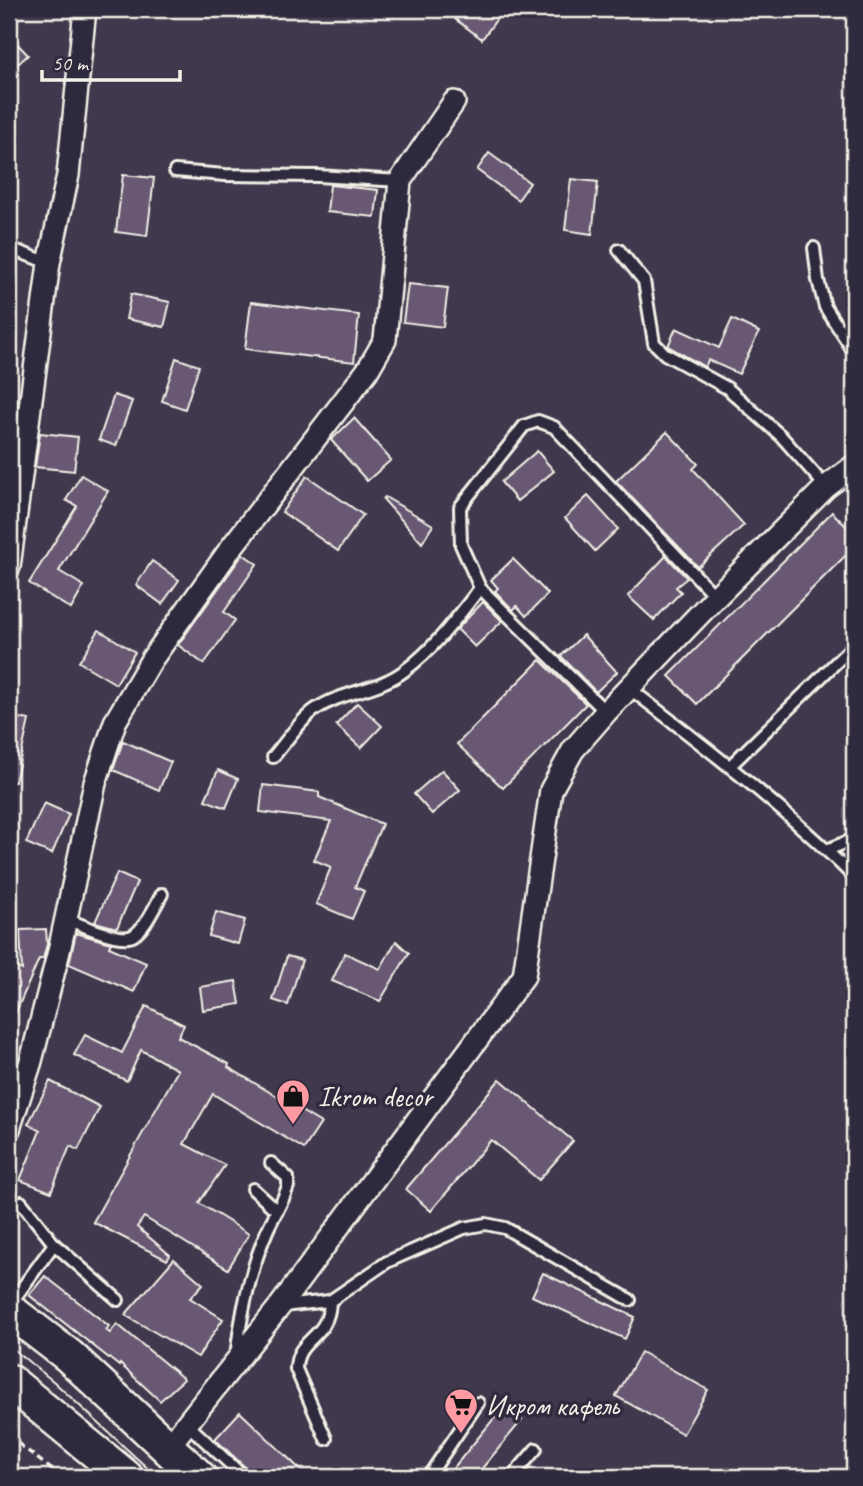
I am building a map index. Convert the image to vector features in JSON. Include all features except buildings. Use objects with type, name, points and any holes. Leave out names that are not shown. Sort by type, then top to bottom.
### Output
[{"type":"main road","points":[[9,1308],[177,1436],[199,1477]]},
{"type":"main road","points":[[9,1381],[120,1475]]},
{"type":"street","points":[[9,567],[49,263],[68,175],[85,9]]},
{"type":"street","points":[[9,1129],[31,1060],[66,919],[95,783],[115,722],[160,648],[231,548],[367,371],[385,340],[400,181],[454,102]]},
{"type":"street","points":[[177,1436],[280,1306],[524,976],[551,790],[573,750],[716,597],[826,486],[854,466]]},
{"type":"lane","points":[[175,172],[400,181]]},
{"type":"lane","points":[[9,248],[49,263]]},
{"type":"lane","points":[[814,248],[825,307],[854,352]]},
{"type":"lane","points":[[620,250],[644,281],[654,343],[665,354],[727,388],[781,436],[826,486]]},
{"type":"lane","points":[[606,712],[480,589],[461,545],[460,507],[524,426],[538,421],[554,427],[716,597]]},
{"type":"lane","points":[[273,757],[314,710],[344,695],[378,687],[404,671],[440,638],[480,589]]},
{"type":"lane","points":[[730,766],[854,645]]},
{"type":"lane","points":[[629,688],[730,766],[827,850],[854,877]]},
{"type":"lane","points":[[827,850],[854,839]]},
{"type":"lane","points":[[66,919],[120,938],[129,938],[137,934],[162,894]]},
{"type":"lane","points":[[235,1363],[241,1314],[267,1231],[288,1186],[288,1178],[271,1163]]},
{"type":"lane","points":[[253,1188],[277,1211]]},
{"type":"lane","points":[[21,1202],[54,1244],[118,1300]]},
{"type":"lane","points":[[280,1306],[330,1301],[387,1262],[464,1228],[486,1224],[505,1228],[630,1300]]},
{"type":"lane","points":[[9,1308],[54,1244]]},
{"type":"lane","points":[[326,1439],[296,1369],[296,1359],[330,1316],[330,1301]]},
{"type":"lane","points":[[428,1477],[478,1403]]},
{"type":"lane","points":[[177,1436],[244,1477]]},
{"type":"lane","points":[[512,1477],[537,1449]]},
{"type":"path","points":[[9,1436],[61,1477]]},
{"type":"tram line","points":[[9,1346],[53,1381],[157,1477]]},
{"type":"place","name":"Ikrom decor","points":[[293,1126]]},
{"type":"place","name":"Икром кафель","points":[[461,1435]]}]
